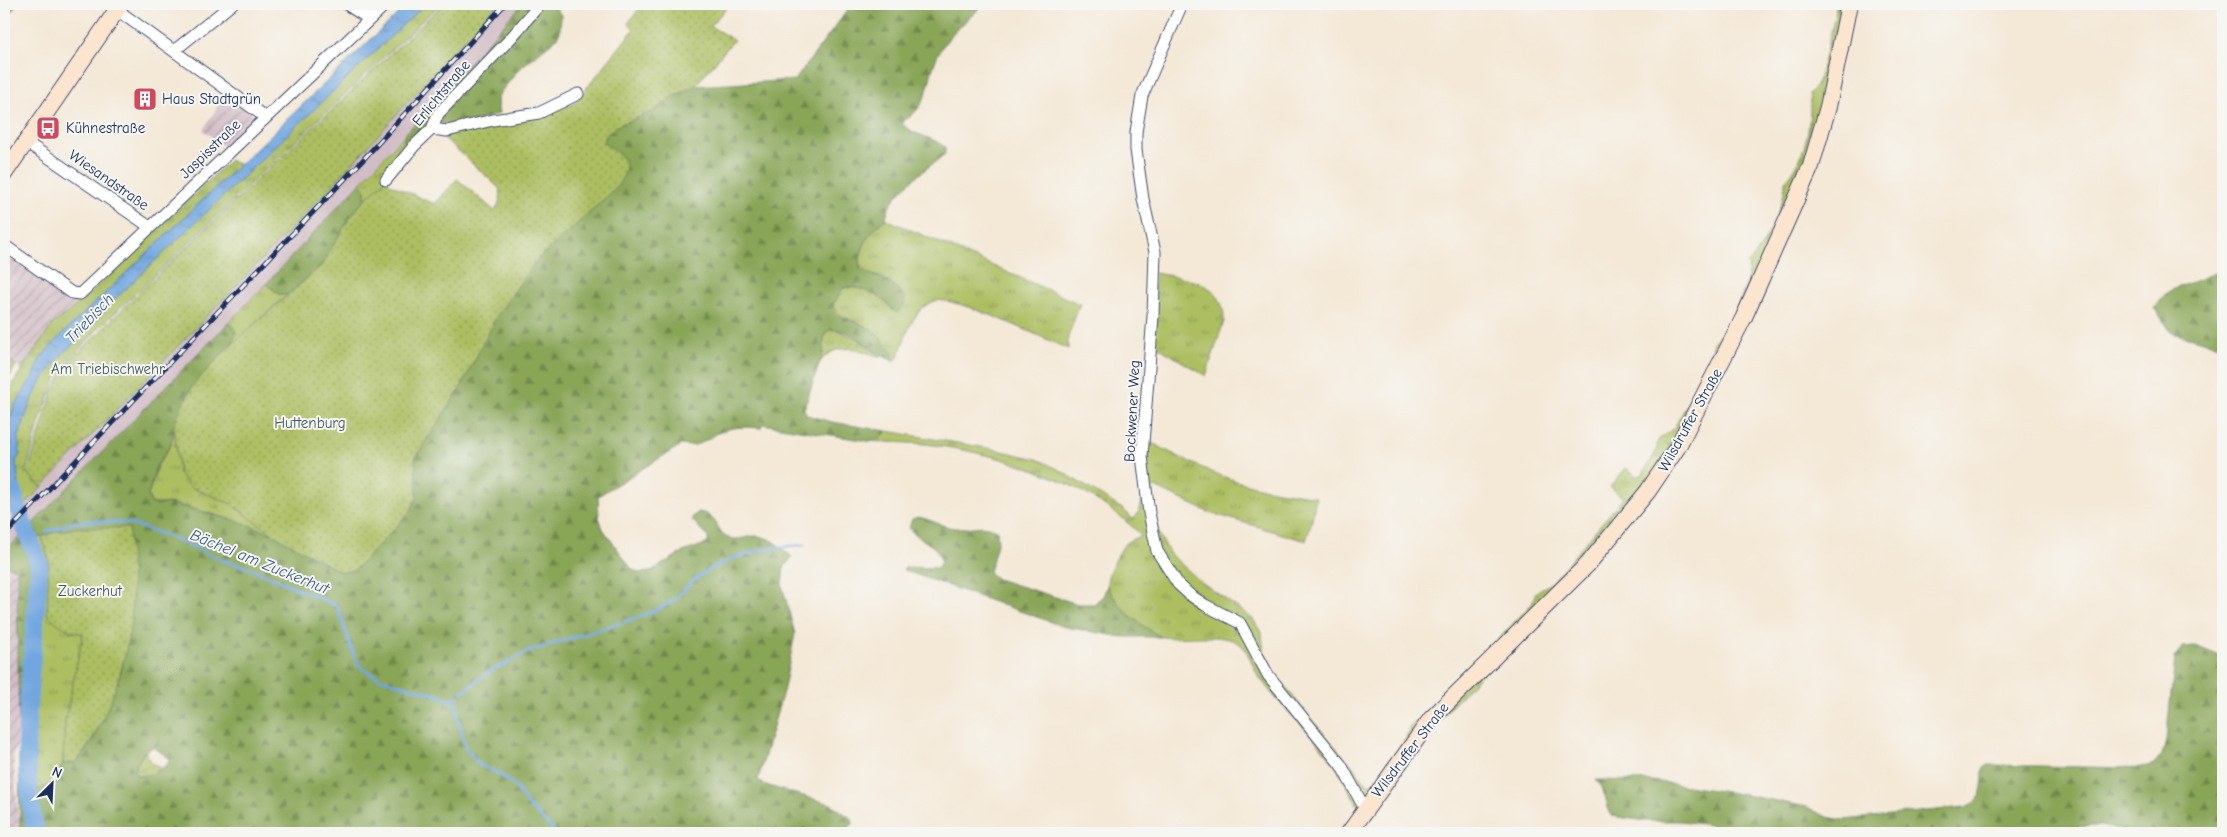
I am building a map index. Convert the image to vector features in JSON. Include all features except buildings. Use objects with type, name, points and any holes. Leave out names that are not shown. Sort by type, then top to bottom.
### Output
[{"type":"main road","name":"Wilsdruffer Straße","points":[[1349,833],[1432,719],[1588,564],[1648,491],[1678,448],[1744,317],[1811,166],[1828,107],[1849,4]]},
{"type":"main road","points":[[4,174],[116,6]]},
{"type":"street","points":[[175,50],[232,4]]},
{"type":"street","points":[[346,4],[369,19]]},
{"type":"street","name":"Jaspisstraße","points":[[4,246],[76,295],[80,294],[386,4]]},
{"type":"street","name":"Erlichtstraße","points":[[386,180],[414,146],[432,129],[438,114],[510,40],[540,4]]},
{"type":"street","name":"Bockwener Weg","points":[[1182,4],[1142,96],[1136,132],[1136,150],[1143,199],[1155,252],[1153,316],[1142,456],[1149,513],[1157,551],[1178,584],[1190,595],[1205,605],[1240,622],[1268,675],[1340,766],[1365,809]]},
{"type":"street","points":[[116,6],[175,50],[180,57],[265,117]]},
{"type":"street","points":[[432,129],[447,131],[493,120],[539,113],[578,94]]},
{"type":"street","name":"Wiesandstraße","points":[[26,142],[150,227]]},
{"type":"shaded area","points":[[497,4],[522,4],[285,265],[4,553],[4,528],[132,391],[323,196]]},
{"type":"shaded area","points":[[226,94],[254,116],[226,148],[203,130]]},
{"type":"shaded area","points":[[11,257],[80,302],[53,324],[22,369],[4,357],[4,267]]},
{"type":"shaded area","points":[[7,566],[17,569],[19,595],[18,744],[13,756],[20,833],[4,833],[4,568]]},
{"type":"green space","points":[[4,4],[16,4],[4,29]]},
{"type":"green space","points":[[425,4],[440,4],[98,329],[64,366],[56,379],[41,418],[25,474],[27,473],[42,487],[22,509],[16,461],[20,455],[18,439],[30,404],[41,380],[63,353],[80,338],[115,299]]},
{"type":"green space","name":"Am Triebischwehr","points":[[443,4],[497,4],[323,196],[42,487],[27,473],[53,391],[65,368],[133,298]]},
{"type":"green space","points":[[522,4],[553,4],[561,15],[560,32],[556,39],[519,69],[500,93],[497,102],[499,114],[460,125],[445,125],[439,122],[408,145],[404,140],[405,134]]},
{"type":"green space","name":"Huttenburg","points":[[640,4],[730,4],[710,26],[734,40],[695,86],[672,97],[654,111],[615,127],[606,135],[603,142],[620,155],[626,164],[625,173],[617,187],[537,260],[498,314],[460,389],[415,458],[417,497],[410,512],[356,569],[341,572],[274,535],[231,504],[191,487],[179,473],[174,426],[180,409],[194,384],[231,345],[322,265],[349,219],[365,199],[386,180],[390,184],[435,204],[457,179],[495,211],[500,200],[499,188],[443,137],[564,104],[573,105],[634,29],[628,23],[642,5]]},
{"type":"green space","points":[[852,4],[984,4],[945,43],[932,70],[928,89],[920,107],[902,122],[908,129],[945,147],[945,154],[901,191],[888,210],[886,219],[870,234],[863,247],[860,269],[895,287],[905,298],[904,305],[897,313],[881,298],[852,286],[843,288],[833,305],[840,315],[872,330],[893,354],[892,360],[884,357],[845,331],[827,331],[824,337],[823,353],[804,409],[807,415],[832,422],[887,431],[880,439],[868,441],[762,424],[761,428],[738,427],[725,430],[699,444],[681,445],[598,496],[599,517],[603,529],[631,568],[639,573],[649,572],[683,552],[708,543],[708,537],[692,520],[693,516],[699,512],[711,517],[721,532],[729,538],[756,536],[766,538],[776,543],[792,557],[784,568],[782,585],[795,634],[784,688],[758,780],[765,785],[831,804],[852,819],[853,824],[841,833],[20,833],[17,569],[7,566],[4,568],[4,553],[228,323],[233,326],[236,333],[231,345],[194,384],[187,395],[177,418],[170,446],[157,465],[148,495],[151,503],[158,505],[169,503],[244,523],[274,535],[341,572],[356,569],[410,512],[417,497],[415,458],[460,389],[498,314],[537,260],[617,187],[625,173],[626,163],[620,155],[603,142],[606,135],[615,127],[654,111],[672,97],[695,86],[795,80]],"holes":[[[54,532],[131,619],[122,669],[92,742],[77,762],[63,764],[53,784],[40,789],[28,783],[27,720],[39,563],[31,540]],[[153,747],[169,758],[168,764],[151,775],[137,776],[136,766],[145,751]]]},
{"type":"green space","points":[[1834,4],[1849,4],[1811,166],[1648,491],[1359,808],[1328,755],[1268,688],[1257,674],[1241,645],[1225,638],[1163,637],[1148,630],[1121,607],[1109,591],[1108,577],[1123,546],[1129,541],[1142,536],[1121,517],[1074,487],[1022,465],[995,457],[940,446],[868,441],[880,439],[887,431],[993,449],[1037,459],[1058,469],[1124,510],[1133,519],[1138,514],[1143,494],[1144,439],[1196,465],[1237,481],[1267,489],[1316,497],[1306,541],[1208,512],[1155,487],[1151,489],[1158,532],[1170,554],[1200,581],[1253,619],[1262,634],[1264,652],[1272,670],[1312,720],[1367,783],[1373,783],[1405,740],[1410,726],[1423,717],[1527,609],[1532,603],[1536,592],[1551,583],[1623,498],[1610,487],[1626,468],[1636,476],[1642,475],[1656,452],[1658,440],[1674,428],[1709,365],[1712,357],[1713,342],[1726,327],[1738,306],[1746,283],[1748,263],[1761,247],[1773,225],[1785,190],[1785,181],[1798,164],[1806,140],[1810,115],[1809,93],[1816,86],[1819,79],[1836,10]]},
{"type":"green space","points":[[405,134],[404,141],[408,145],[386,180],[365,199],[365,191],[361,182]]},
{"type":"green space","points":[[230,160],[235,163],[241,163],[58,338],[40,359],[34,375],[15,405],[4,432],[5,398],[22,369],[53,324],[81,302]]},
{"type":"green space","points":[[361,182],[365,191],[365,199],[349,219],[322,265],[287,295],[279,294],[266,284]]},
{"type":"green space","points":[[886,219],[1080,304],[1068,337],[1068,349],[979,311],[945,301],[935,301],[927,305],[915,317],[898,357],[896,360],[892,360],[893,354],[874,334],[861,324],[841,316],[833,305],[843,288],[857,288],[879,296],[893,311],[884,278],[868,274],[860,269],[861,255],[866,241],[875,228]]},
{"type":"green space","points":[[2223,270],[2223,346],[2172,333],[2154,308],[2169,291]]},
{"type":"green space","points":[[1155,273],[1179,277],[1202,284],[1211,289],[1223,307],[1224,321],[1206,376],[1151,343]]},
{"type":"green space","points":[[266,284],[279,294],[287,295],[231,345],[236,333],[233,326],[228,323]]},
{"type":"green space","points":[[832,329],[858,340],[870,347],[881,357],[856,350],[841,349],[827,355],[820,362],[825,335],[827,331]]},
{"type":"green space","points":[[4,357],[16,365],[4,387]]},
{"type":"green space","points":[[174,426],[179,473],[191,487],[231,504],[274,535],[199,510],[173,504],[151,503],[148,495],[158,465],[170,446]]},
{"type":"green space","points":[[918,517],[954,528],[983,526],[997,530],[998,541],[989,572],[997,579],[1078,604],[1094,604],[1103,596],[1107,586],[1117,602],[1130,615],[1161,637],[1122,637],[1065,627],[903,570],[906,567],[937,568],[941,562],[937,551],[909,528],[912,519]]},
{"type":"green space","name":"Zuckerhut","points":[[78,528],[129,528],[132,609],[124,658],[106,712],[77,762],[63,764],[65,722],[83,634],[64,627],[47,614],[49,560],[42,537],[54,532]]},
{"type":"green space","points":[[42,537],[49,560],[49,582],[70,632],[83,633],[65,722],[63,764],[53,785],[40,789],[28,783],[27,720],[39,564],[31,540]]},
{"type":"green space","points":[[2195,646],[2223,657],[2223,833],[2132,833],[2101,826],[2071,827],[2046,833],[1767,833],[1681,821],[1645,821],[1611,816],[1602,787],[1596,780],[1653,781],[1741,794],[1807,807],[1827,817],[1844,820],[1964,807],[1971,805],[1979,797],[1982,787],[1983,769],[1988,765],[2137,768],[2151,765],[2162,755],[2166,740],[2175,658],[2182,647]]},
{"type":"green space","points":[[145,751],[152,763],[160,767],[151,775],[137,776],[136,766]]},
{"type":"water","points":[[408,4],[425,4],[115,299],[80,338],[63,353],[42,380],[30,404],[18,438],[20,455],[16,461],[22,509],[13,518],[4,496],[4,432],[15,405],[34,375],[40,359],[58,338]]},
{"type":"waterway","points":[[4,15],[11,4]]},
{"type":"waterway","name":"Triebisch","points":[[13,490],[21,518],[39,563],[27,732],[30,800],[36,833]]},
{"type":"waterway","name":"Bächel am Zuckerhut","points":[[47,532],[72,523],[89,521],[128,523],[168,536],[222,560],[252,569],[337,606],[358,664],[378,677],[446,698],[457,704],[458,718],[466,749],[480,765],[501,775],[515,786],[527,804],[556,833]]},
{"type":"waterway","points":[[625,621],[645,615],[664,606],[675,599],[694,580],[733,559],[746,554],[775,548],[804,545]]},
{"type":"waterway","points":[[462,692],[487,673],[530,651],[620,623]]},
{"type":"waterway","name":"Bächel am Zuckerhut","points":[[452,700],[458,696]]},
{"type":"railway","points":[[4,536],[360,163],[505,4]]},
{"type":"place","name":"Haus Stadtgrün","points":[[145,99]]},
{"type":"place","name":"Kühnestraße","points":[[48,128]]}]
